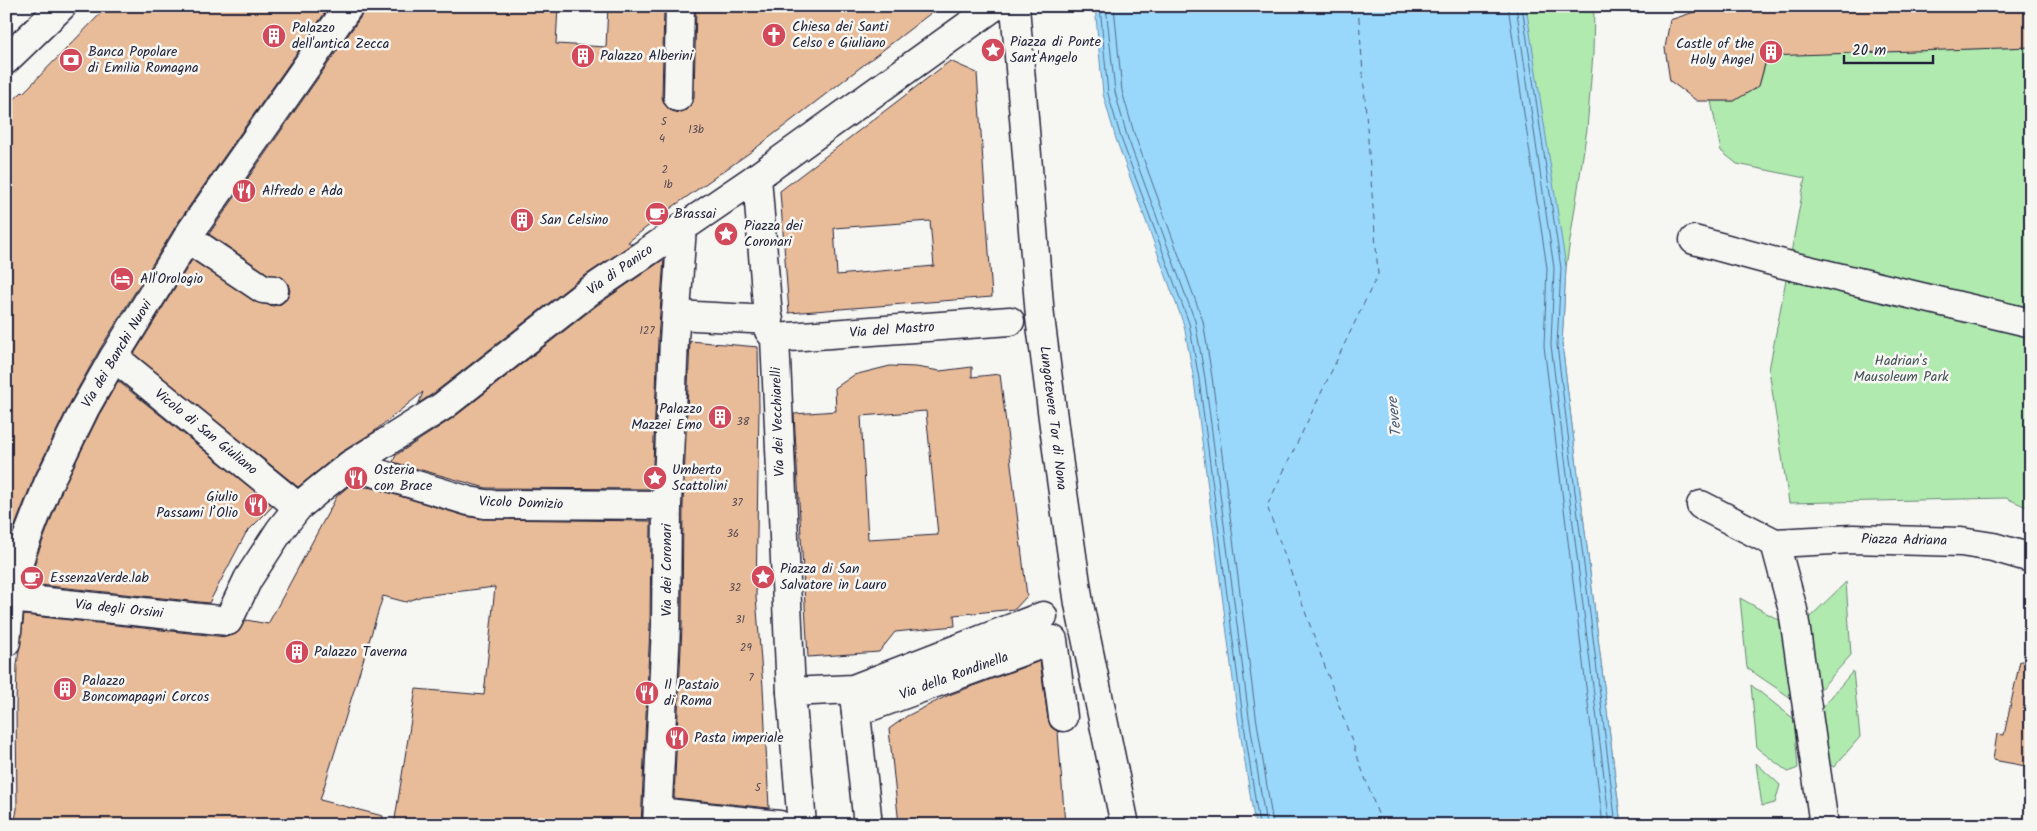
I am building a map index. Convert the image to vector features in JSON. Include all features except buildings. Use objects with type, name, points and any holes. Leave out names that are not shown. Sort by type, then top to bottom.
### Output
[{"type":"street","points":[[6,60],[62,6]]},
{"type":"street","name":"Via dei Banchi Nuovi","points":[[6,642],[14,548],[34,517],[59,459],[85,408],[187,238],[349,6]]},
{"type":"street","points":[[678,97],[680,6]]},
{"type":"street","name":"Via di Panico","points":[[228,621],[236,602],[260,559],[298,507],[350,466],[444,406],[587,292],[757,177],[995,6]]},
{"type":"street","name":"Lungotevere Tor di Nona","points":[[1015,6],[1040,317],[1059,465],[1079,604],[1125,825]]},
{"type":"street","name":"Via dei Vecchiarelli","points":[[757,177],[772,329],[791,680]]},
{"type":"street","points":[[682,228],[677,315],[772,329]]},
{"type":"street","points":[[187,238],[263,289],[274,290]]},
{"type":"street","points":[[1694,240],[2031,323]]},
{"type":"street","name":"Via dei Coronari","points":[[657,818],[666,626],[667,505],[677,315]]},
{"type":"street","name":"Via del Mastro","points":[[772,329],[1010,321]]},
{"type":"street","name":"Vicolo di San Giuliano","points":[[114,357],[298,507]]},
{"type":"street","name":"Vicolo Domizio","points":[[350,466],[485,504],[667,505]]},
{"type":"street","points":[[1701,505],[1775,543],[1793,610],[1824,825]]},
{"type":"street","name":"Piazza Adriana","points":[[1775,543],[1853,539],[1961,542],[1994,547],[2031,558]]},
{"type":"street","name":"Via degli Orsini","points":[[10,598],[228,621]]},
{"type":"street","points":[[1048,628],[1063,716]]},
{"type":"street","name":"Via della Rondinella","points":[[855,701],[881,679],[1048,628]]},
{"type":"street","name":"Via della Rondinella","points":[[855,701],[1048,628]]},
{"type":"street","points":[[802,825],[791,680],[855,701],[868,825]]},
{"type":"street","points":[[657,818],[779,825]]},
{"type":"green space","points":[[1510,6],[1594,6],[1593,54],[1587,129],[1566,267],[1562,344],[1621,825]]},
{"type":"green space","name":"Hadrian's Mausoleum Park","points":[[2031,47],[2031,509],[2006,498],[1789,503],[1769,370],[1805,178],[1737,164],[1721,151],[1711,101],[1734,101],[1759,86],[1768,55]]},
{"type":"green space","points":[[1846,582],[1851,655],[1816,694],[1806,621]]},
{"type":"green space","points":[[1740,598],[1786,624],[1794,700],[1747,668]]},
{"type":"green space","points":[[1853,671],[1860,737],[1834,767],[1820,760],[1816,715]]},
{"type":"green space","points":[[1751,685],[1794,719],[1798,768],[1788,772],[1757,748]]},
{"type":"green space","points":[[1756,763],[1780,785],[1775,803],[1762,806]]},
{"type":"water","name":"Tevere","points":[[1095,6],[1526,6],[1566,267],[1562,344],[1621,825],[1255,825],[1238,718],[1194,380],[1184,325],[1116,139],[1103,94]]},
{"type":"ferry route","points":[[1358,6],[1378,274],[1267,506],[1382,825]]},
{"type":"place","name":"Chiesa dei Santi Celso e Giuliano","points":[[774,35]]},
{"type":"place","name":"Palazzo dell'antica Zecca","points":[[274,36]]},
{"type":"place","name":"Piazza di Ponte Sant'Angelo","points":[[993,50]]},
{"type":"place","name":"Castle of the Holy Angel","points":[[1771,52]]},
{"type":"place","name":"Palazzo Alberini","points":[[583,56]]},
{"type":"place","name":"Banca Popolare di Emilia Romagna","points":[[71,60]]},
{"type":"place","name":"Alfredo e Ada","points":[[244,191]]},
{"type":"place","name":"Brassai","points":[[657,214]]},
{"type":"place","name":"San Celsino","points":[[522,220]]},
{"type":"place","name":"Piazza dei Coronari","points":[[726,234]]},
{"type":"place","name":"All'Orologio","points":[[122,279]]},
{"type":"place","name":"Palazzo Mazzei Emo","points":[[720,417]]},
{"type":"place","name":"Osteria con Brace","points":[[356,478]]},
{"type":"place","name":"Umberto Scattolini","points":[[655,478]]},
{"type":"place","name":"Giulio Passami l’Olio","points":[[256,505]]},
{"type":"place","name":"Piazza di San Salvatore in Lauro","points":[[763,577]]},
{"type":"place","name":"EssenzaVerde.lab","points":[[32,578]]},
{"type":"place","name":"Palazzo Taverna","points":[[297,652]]},
{"type":"place","name":"Palazzo Boncomapagni Corcos","points":[[65,689]]},
{"type":"place","name":"Il Pastaio di Roma","points":[[647,693]]},
{"type":"place","name":"Pasta imperiale","points":[[677,738]]}]
